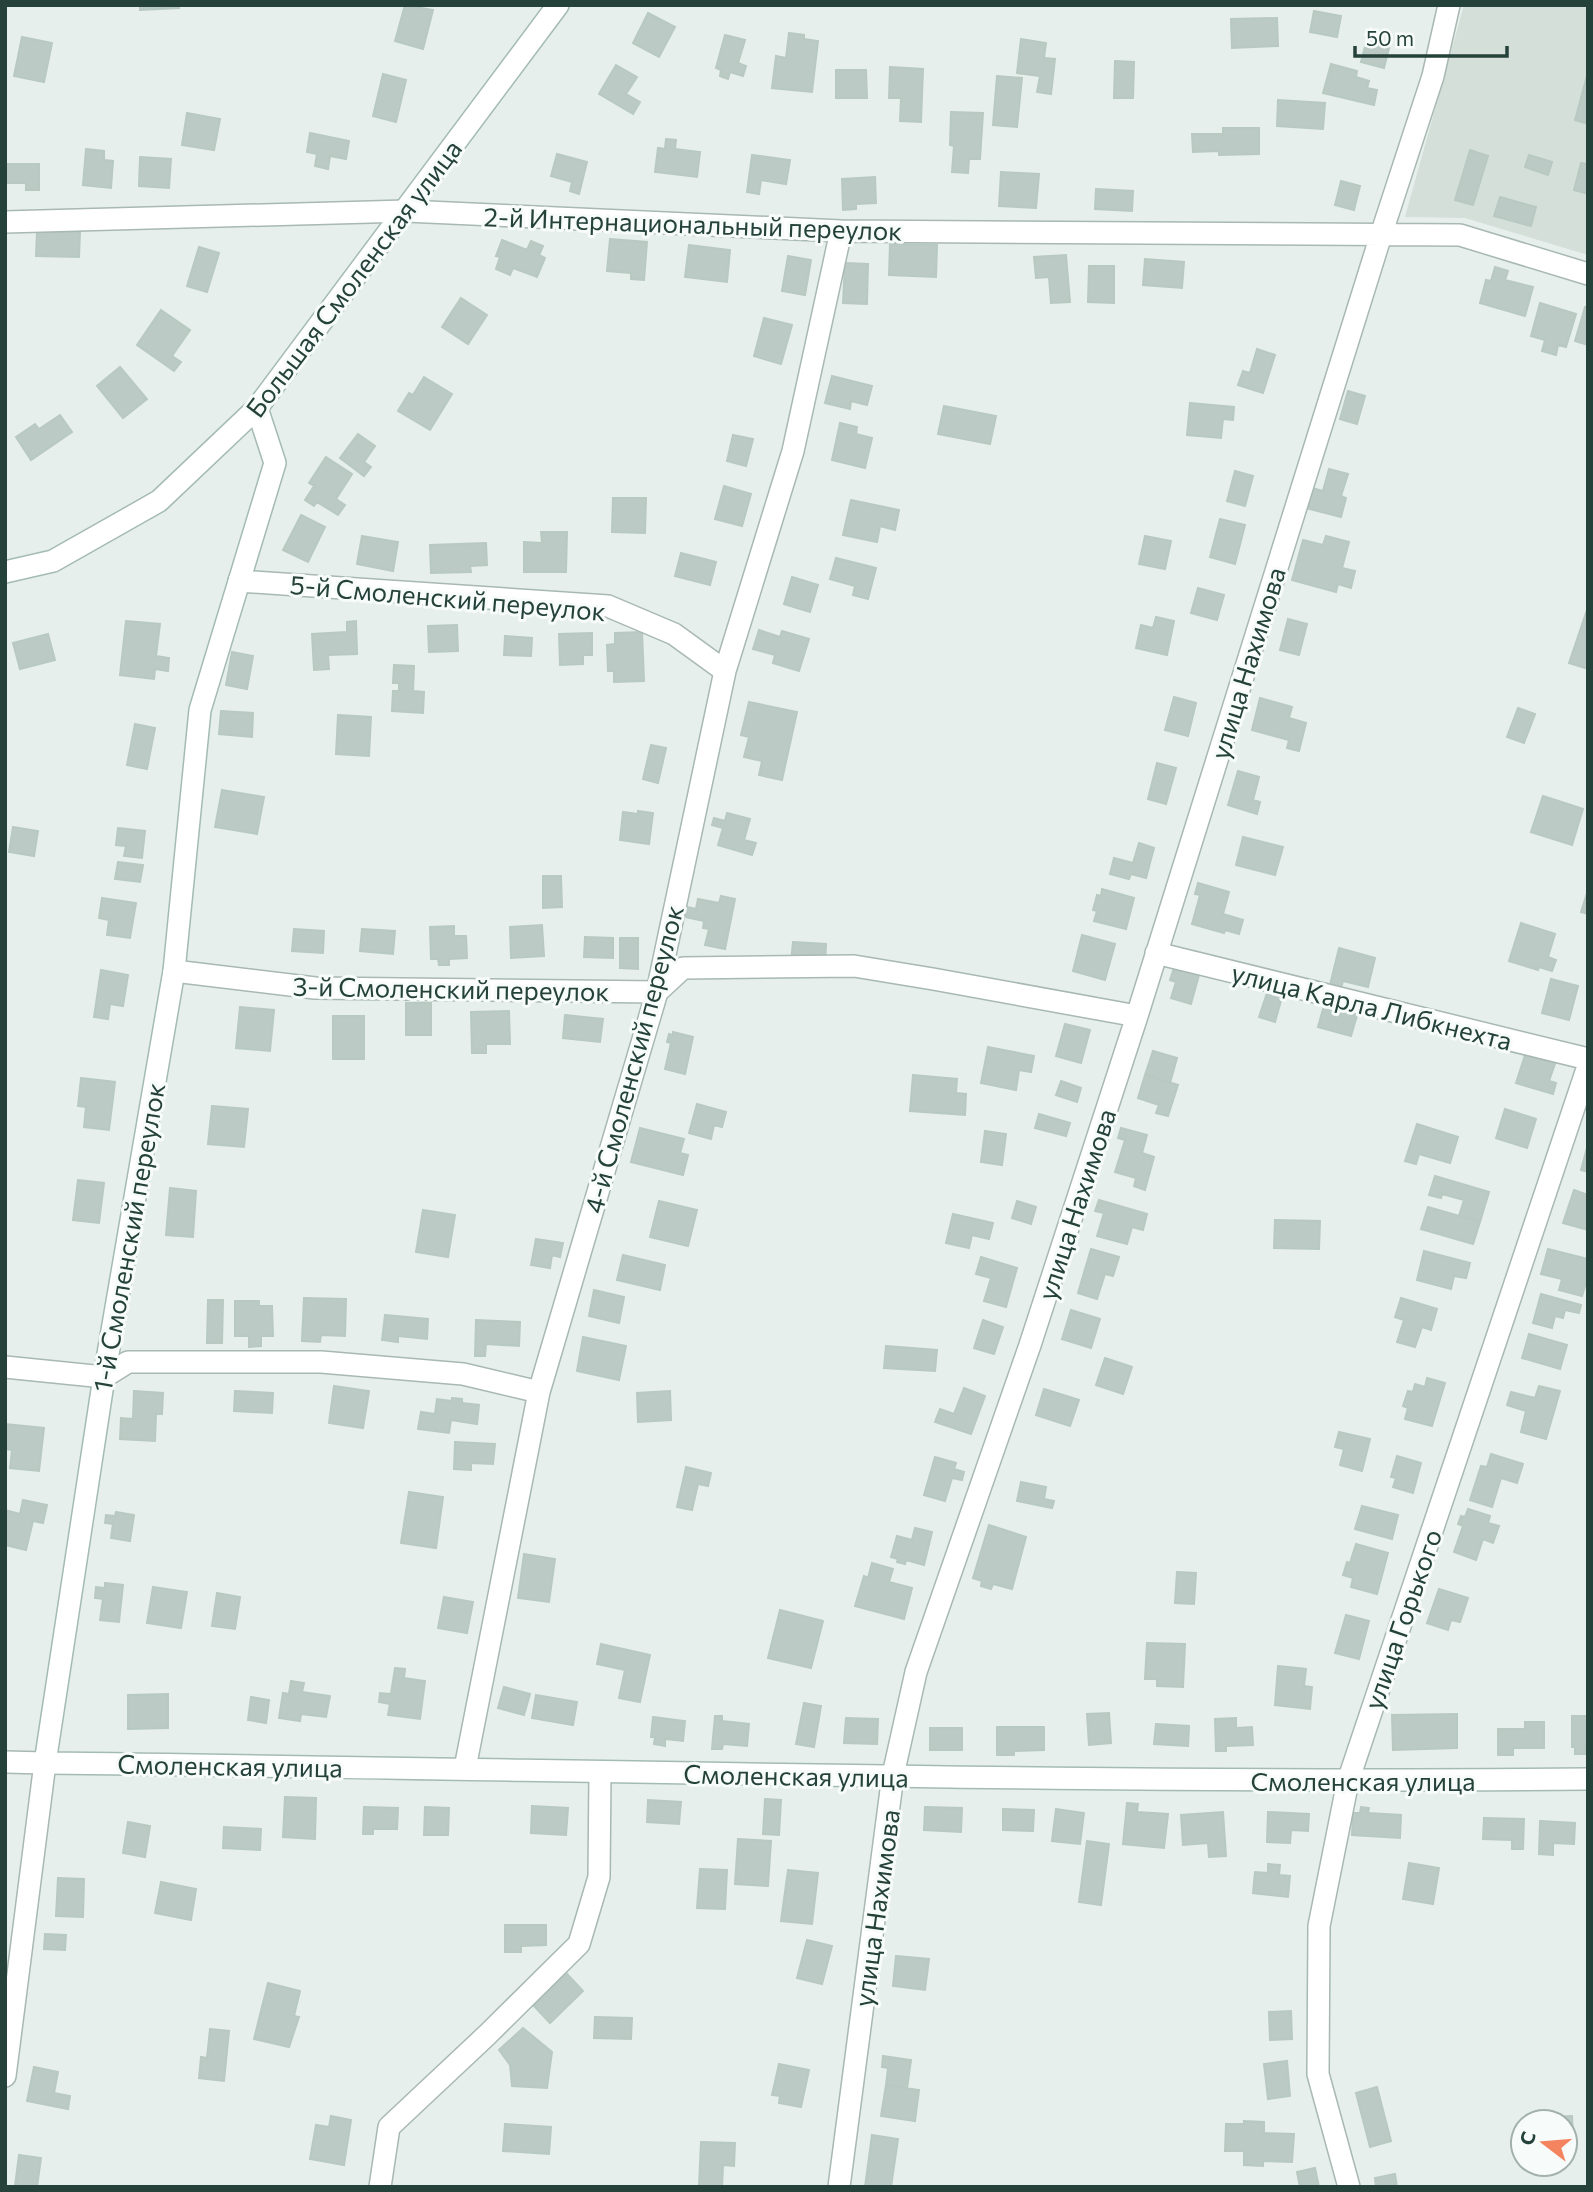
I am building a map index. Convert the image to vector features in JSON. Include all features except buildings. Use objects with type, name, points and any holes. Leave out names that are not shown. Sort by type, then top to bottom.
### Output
[{"type":"street","name":"Большая Смоленская улица","points":[[5,572],[52,561],[159,501],[257,408],[558,5]]},
{"type":"street","name":"улица Нахимова","points":[[839,2187],[893,1775],[916,1672],[1030,1345],[1136,1016],[1433,76],[1449,5]]},
{"type":"street","name":"2-й Интернациональный переулок","points":[[5,222],[406,211],[841,231],[1460,236],[1588,274]]},
{"type":"street","name":"4-й Смоленский переулок","points":[[465,1768],[538,1392],[657,992],[725,671],[793,452],[841,231]]},
{"type":"street","name":"1-й Смоленский переулок","points":[[5,2076],[10,2005],[104,1377],[174,971],[200,710],[275,463],[257,408]]},
{"type":"street","name":"5-й Смоленский переулок","points":[[239,580],[608,606],[674,634],[725,671]]},
{"type":"street","name":"улица Карла Либкнехта","points":[[1156,953],[1588,1059]]},
{"type":"street","points":[[657,992],[683,968],[854,966],[1136,1016]]},
{"type":"street","name":"3-й Смоленский переулок","points":[[174,971],[315,988],[657,992]]},
{"type":"street","name":"улица Горького","points":[[1349,2187],[1318,2074],[1320,1926],[1348,1781],[1588,1066]]},
{"type":"street","points":[[5,1367],[104,1377],[128,1362],[321,1362],[463,1374],[538,1392]]},
{"type":"street","name":"Смоленская улица","points":[[5,1762],[465,1768],[600,1773],[1348,1781],[1588,1779]]},
{"type":"street","points":[[380,2187],[389,2127],[579,1944],[599,1877],[600,1773]]},
{"type":"shaded area","points":[[1464,5],[1588,5],[1588,255],[1465,218],[1405,217]]}]
